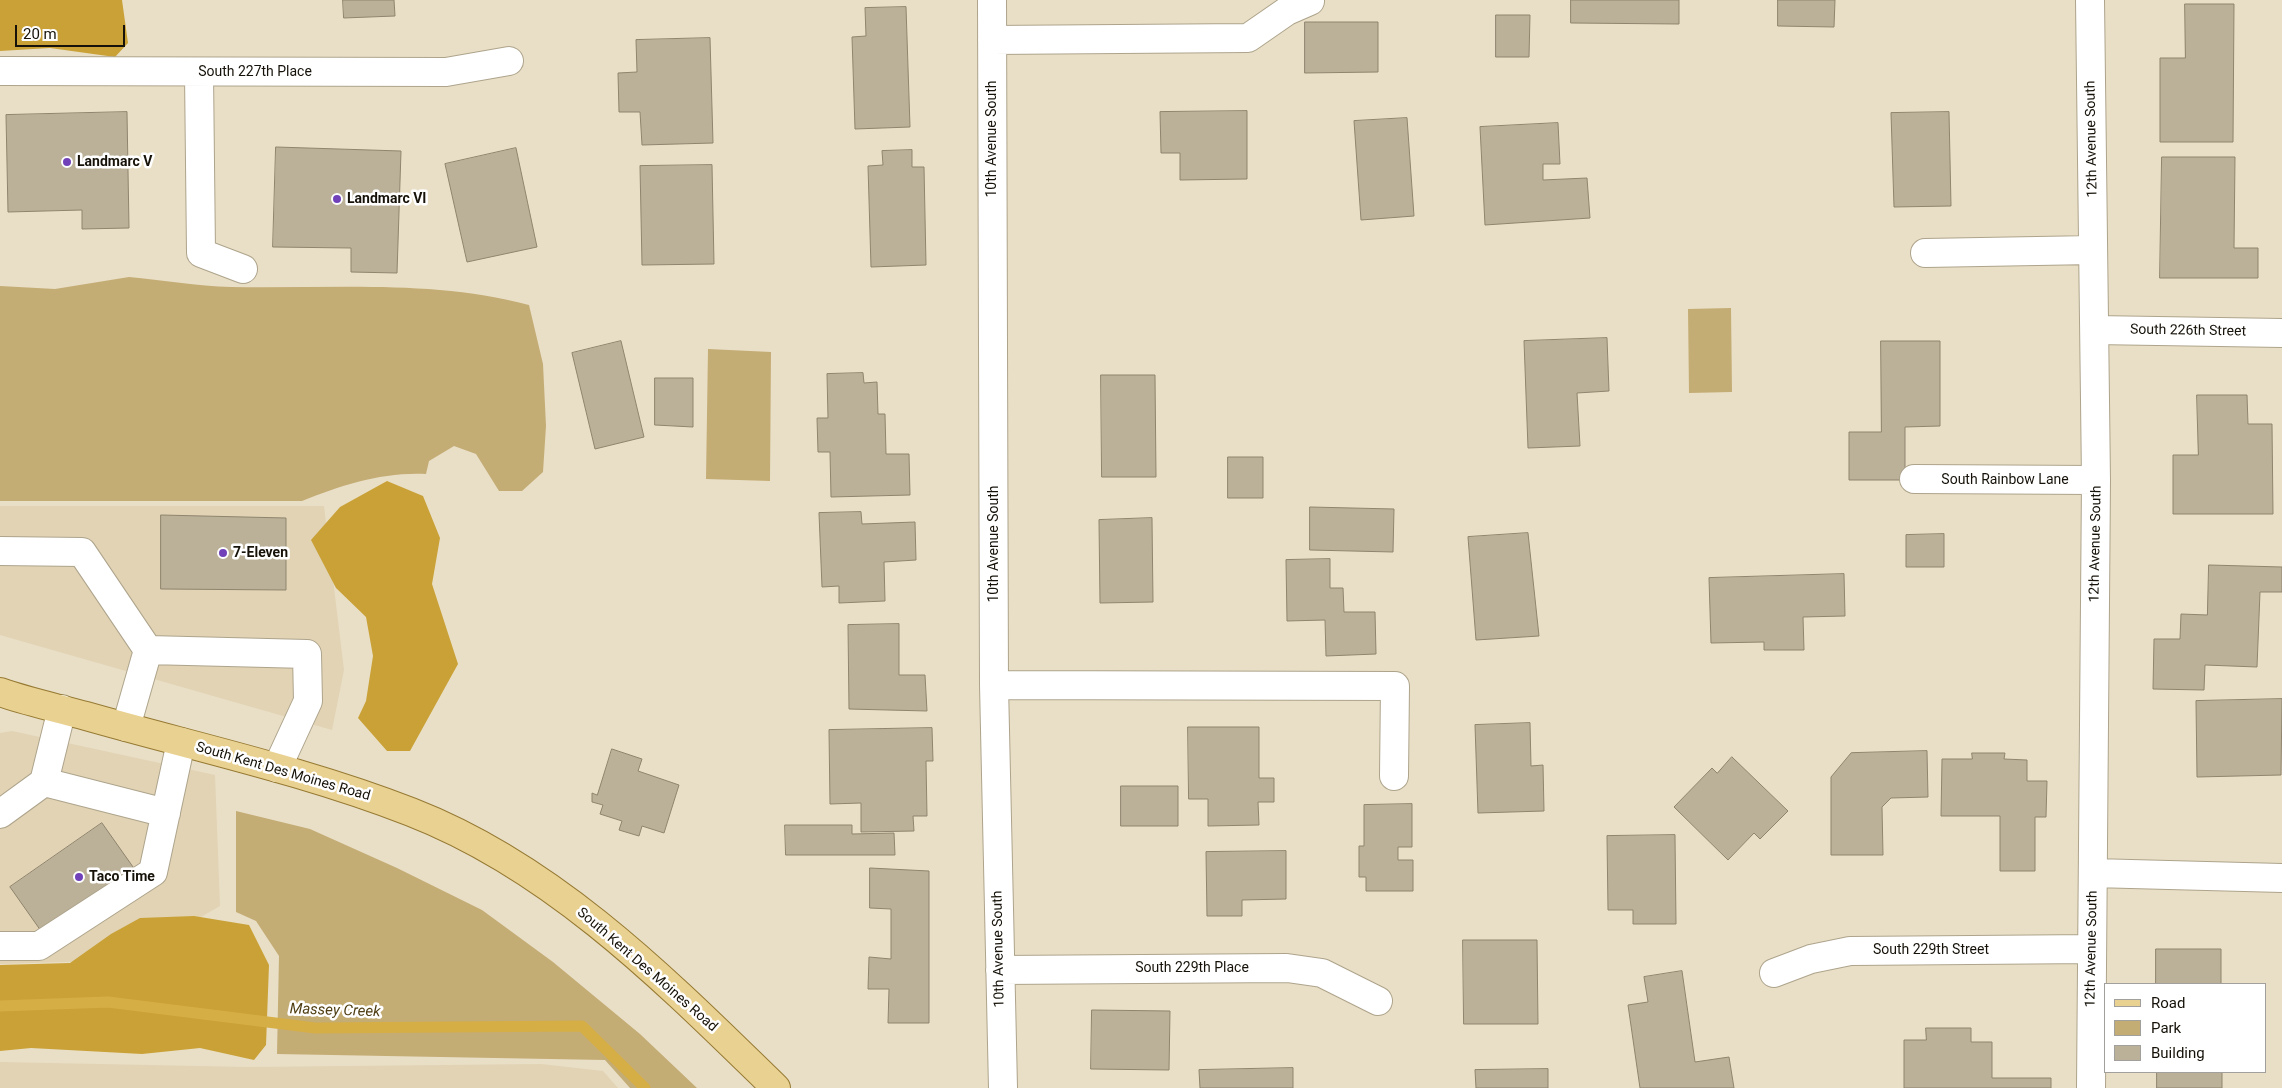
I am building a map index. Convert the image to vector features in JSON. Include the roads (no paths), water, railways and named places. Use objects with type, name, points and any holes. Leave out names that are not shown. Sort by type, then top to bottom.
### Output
[{"type":"main road","name":"South Kent Des Moines Road","points":[[0,692],[334,784],[414,813],[493,851],[594,921],[647,966],[776,1088]]},
{"type":"street","name":"10th Avenue South","points":[[992,0],[994,685],[1003,1088]]},
{"type":"street","name":"12th Avenue South","points":[[2090,0],[2096,480],[2090,1088]]},
{"type":"street","points":[[992,40],[1248,38],[1287,12],[1310,1]]},
{"type":"street","name":"South 227th Place","points":[[0,71],[446,72],[509,61]]},
{"type":"street","points":[[199,72],[200,253],[243,269]]},
{"type":"street","points":[[1925,253],[2093,250]]},
{"type":"street","name":"South 226th Street","points":[[2095,330],[2282,333]]},
{"type":"street","name":"South Rainbow Lane","points":[[1914,479],[2096,480]]},
{"type":"street","points":[[0,551],[82,552],[148,650],[126,727]]},
{"type":"street","points":[[148,650],[307,654],[308,701],[277,768]]},
{"type":"street","points":[[994,685],[1395,686],[1394,776]]},
{"type":"street","points":[[0,814],[44,782],[62,709]]},
{"type":"street","points":[[0,946],[39,946],[153,872],[182,742]]},
{"type":"street","points":[[44,782],[166,813]]},
{"type":"street","points":[[2093,873],[2282,878]]},
{"type":"street","name":"South 229th Street","points":[[1774,973],[1810,959],[1850,951],[2092,949]]},
{"type":"street","name":"South 229th Place","points":[[1000,970],[1287,968],[1322,973],[1378,1001]]},
{"type":"waterway","name":"Massey Creek","points":[[0,1006],[108,1002],[315,1028],[582,1026],[645,1088]]},
{"type":"place","name":"Landmarc V","points":[[67,162]]},
{"type":"place","name":"Landmarc VI","points":[[337,199]]},
{"type":"place","name":"7-Eleven","points":[[223,553]]},
{"type":"place","name":"Taco Time","points":[[79,877]]}]
